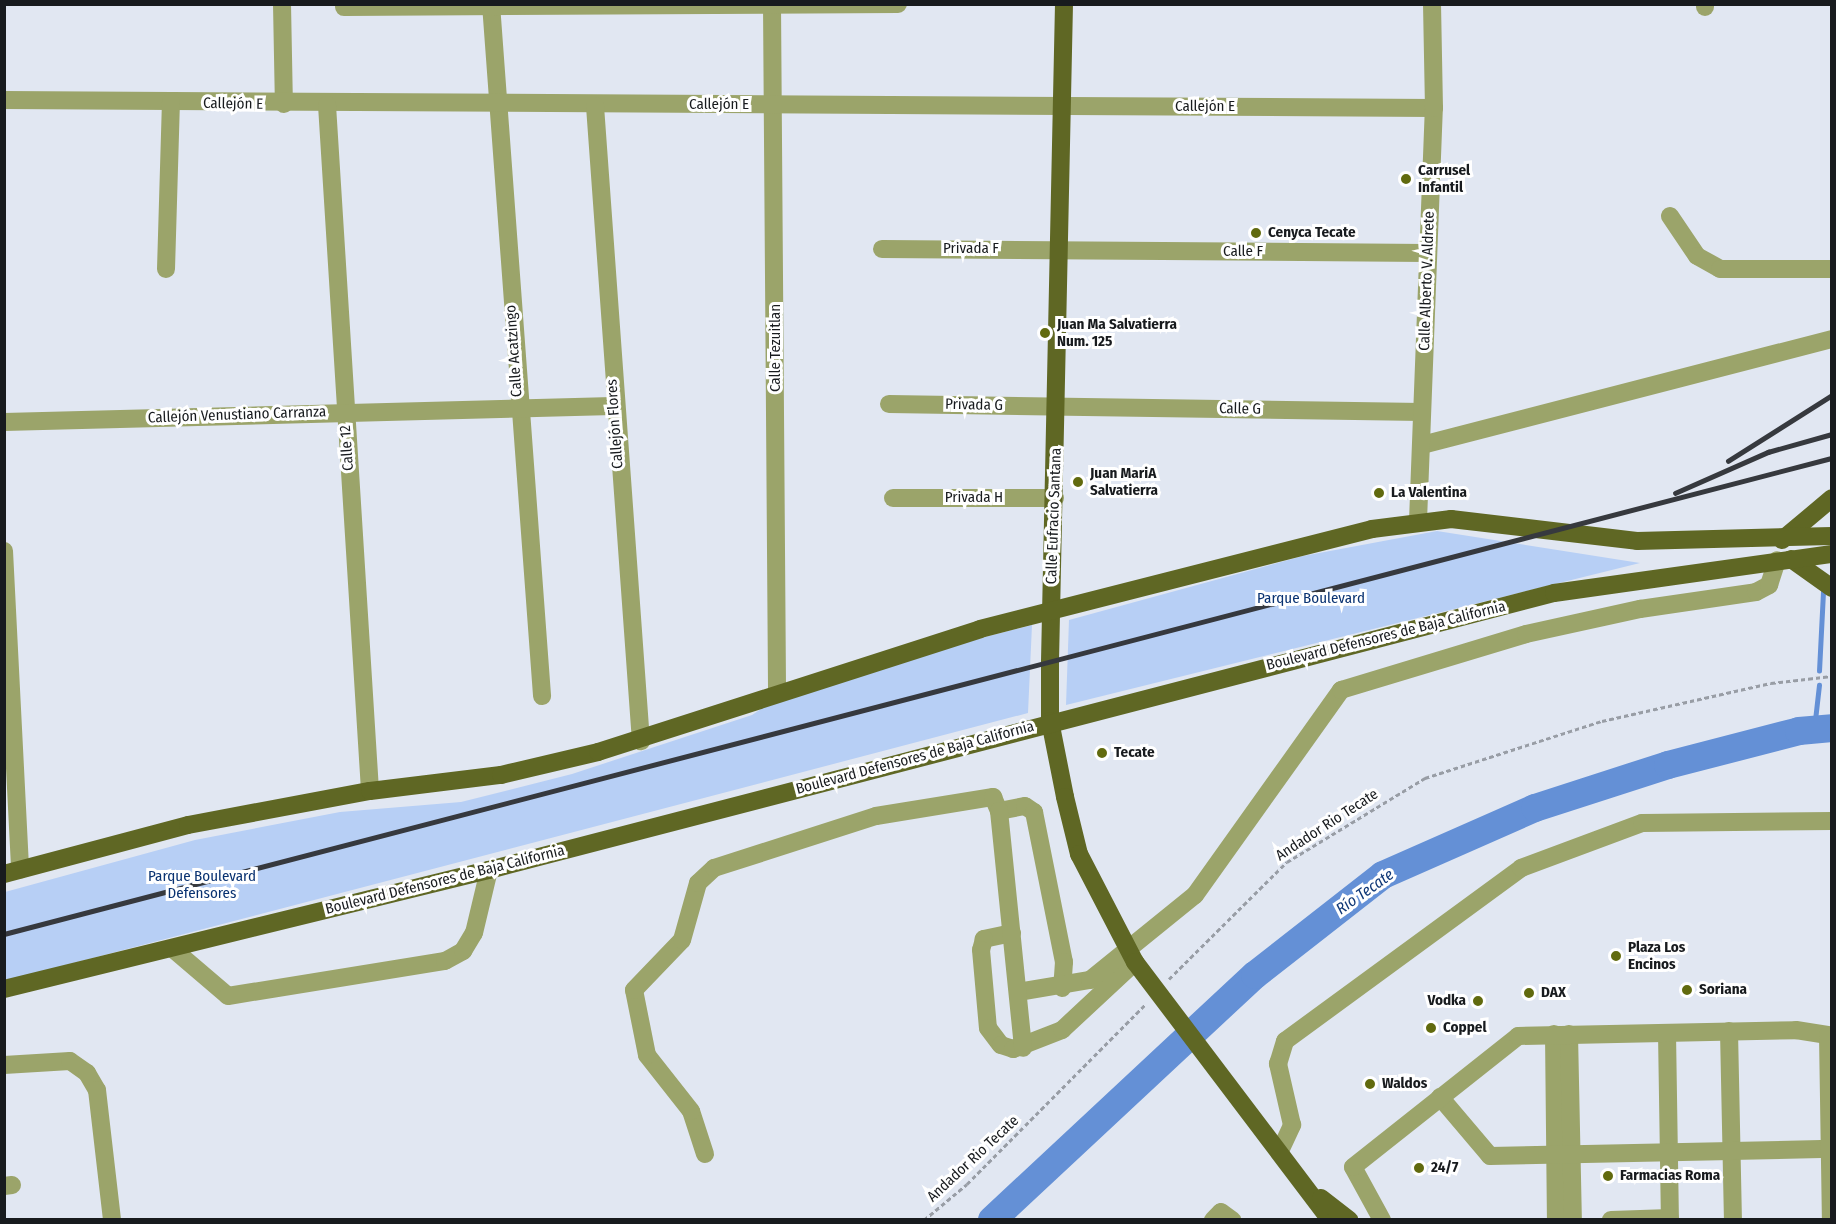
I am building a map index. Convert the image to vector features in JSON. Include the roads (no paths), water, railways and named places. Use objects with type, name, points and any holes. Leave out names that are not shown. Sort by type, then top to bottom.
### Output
[{"type":"main road","name":"Calle Eufracio Santana","points":[[1064,4],[1058,406],[1051,608],[1050,721],[1079,854],[1132,956],[1308,1188]]},
{"type":"main road","points":[[1782,540],[1832,498]]},
{"type":"main road","points":[[12,872],[188,825],[370,791],[501,775],[641,741],[777,692],[1051,608],[1307,543],[1418,521],[1481,520],[1637,541],[1782,540],[1832,536]]},
{"type":"main road","name":"Boulevard Defensores de Baja California","points":[[4,989],[489,870],[1050,721],[1554,594],[1832,554]]},
{"type":"main road","points":[[1784,560],[1832,588]]},
{"type":"main road","points":[[1308,1188],[1330,1220]]},
{"type":"main road","points":[[1308,1188],[1349,1220]]},
{"type":"street","points":[[282,4],[284,104]]},
{"type":"street","points":[[344,7],[898,4]]},
{"type":"street","name":"Calle Alberto V. Aldrete","points":[[1418,521],[1434,108],[1432,4]]},
{"type":"street","name":"Calle Tezuitlan","points":[[772,5],[775,105],[777,692]]},
{"type":"street","name":"Calle Acatzingo","points":[[491,7],[518,409],[542,696]]},
{"type":"street","name":"Callejón E","points":[[4,100],[498,107],[1062,105],[1434,108]]},
{"type":"street","points":[[166,269],[171,102]]},
{"type":"street","name":"Calle 12","points":[[327,105],[370,791]]},
{"type":"street","name":"Callejón Flores","points":[[595,106],[613,405],[641,741]]},
{"type":"street","points":[[1670,216],[1697,256],[1714,267],[1832,269]]},
{"type":"street","name":"Privada F","points":[[882,249],[1059,250]]},
{"type":"street","name":"Calle F","points":[[1059,250],[1427,253]]},
{"type":"street","points":[[1422,445],[1832,339]]},
{"type":"street","name":"Privada G","points":[[889,404],[1058,406]]},
{"type":"street","name":"Callejón Venustiano Carranza","points":[[4,422],[613,405]]},
{"type":"street","name":"Calle G","points":[[1058,406],[1422,412]]},
{"type":"street","name":"Privada H","points":[[893,498],[1055,498]]},
{"type":"street","points":[[4,551],[12,872]]},
{"type":"street","points":[[1012,933],[981,942],[988,1028],[1001,1045],[1023,1048],[1062,1030],[1209,879],[1341,690],[1526,634],[1640,609],[1756,592],[1769,585],[1784,560]]},
{"type":"street","points":[[705,1154],[691,1111],[647,1055],[634,990],[682,940],[704,875],[876,816],[989,797],[999,811],[1023,1048]]},
{"type":"street","points":[[999,811],[1025,806],[1034,812],[1064,962],[1062,988]]},
{"type":"street","points":[[1280,1151],[1292,1125],[1278,1065],[1285,1041],[1521,868],[1642,823],[1832,821]]},
{"type":"street","points":[[173,949],[228,996],[445,961],[463,951],[474,933],[489,870]]},
{"type":"street","points":[[1017,992],[1062,988],[1090,980],[1132,956]]},
{"type":"street","points":[[1729,1031],[1733,1220]]},
{"type":"street","points":[[1382,1220],[1353,1175],[1353,1167],[1513,1038],[1562,1034],[1729,1031],[1827,1032],[1827,1154],[1831,1220]]},
{"type":"street","points":[[1614,1219],[1670,1219],[1666,1033]]},
{"type":"street","points":[[1556,1220],[1563,1155],[1562,1034]]},
{"type":"street","points":[[4,1065],[70,1061],[87,1073],[97,1090],[112,1220]]},
{"type":"street","points":[[1440,1097],[1487,1155],[1827,1154]]},
{"type":"street","points":[[1563,1155],[1573,1220]]},
{"type":"street","points":[[1213,1220],[1221,1212],[1232,1220]]},
{"type":"waterway","points":[[1819,671],[1823,591]]},
{"type":"waterway","points":[[1814,729],[1819,685]]},
{"type":"waterway","name":"Río Tecate","points":[[992,1220],[1255,975],[1383,875],[1535,808],[1668,765],[1799,731],[1832,728]]},
{"type":"railway","points":[[1728,461],[1832,395]]},
{"type":"railway","points":[[1675,493],[1768,452],[1832,434]]},
{"type":"railway","points":[[4,934],[1832,458]]},
{"type":"place","name":"Carrusel Infantil","points":[[1406,179]]},
{"type":"place","name":"Cenyca Tecate","points":[[1256,233]]},
{"type":"place","name":"Juan Ma Salvatierra Num. 125","points":[[1045,333]]},
{"type":"place","name":"Juan MariA Salvatierra","points":[[1078,482]]},
{"type":"place","name":"La Valentina","points":[[1379,493]]},
{"type":"place","name":"Tecate","points":[[1102,753]]},
{"type":"place","name":"Plaza Los Encinos","points":[[1616,956]]},
{"type":"place","name":"Soriana","points":[[1687,990]]},
{"type":"place","name":"DAX","points":[[1529,993]]},
{"type":"place","name":"Vodka","points":[[1478,1001]]},
{"type":"place","name":"Coppel","points":[[1431,1028]]},
{"type":"place","name":"Waldos","points":[[1370,1084]]},
{"type":"place","name":"24/7","points":[[1419,1168]]},
{"type":"place","name":"Farmacias Roma","points":[[1608,1176]]},
{"type":"park label","name":"Parque Boulevard","points":[[1311,599]]},
{"type":"park label","name":"Parque Boulevard Defensores","points":[[202,884]]}]
